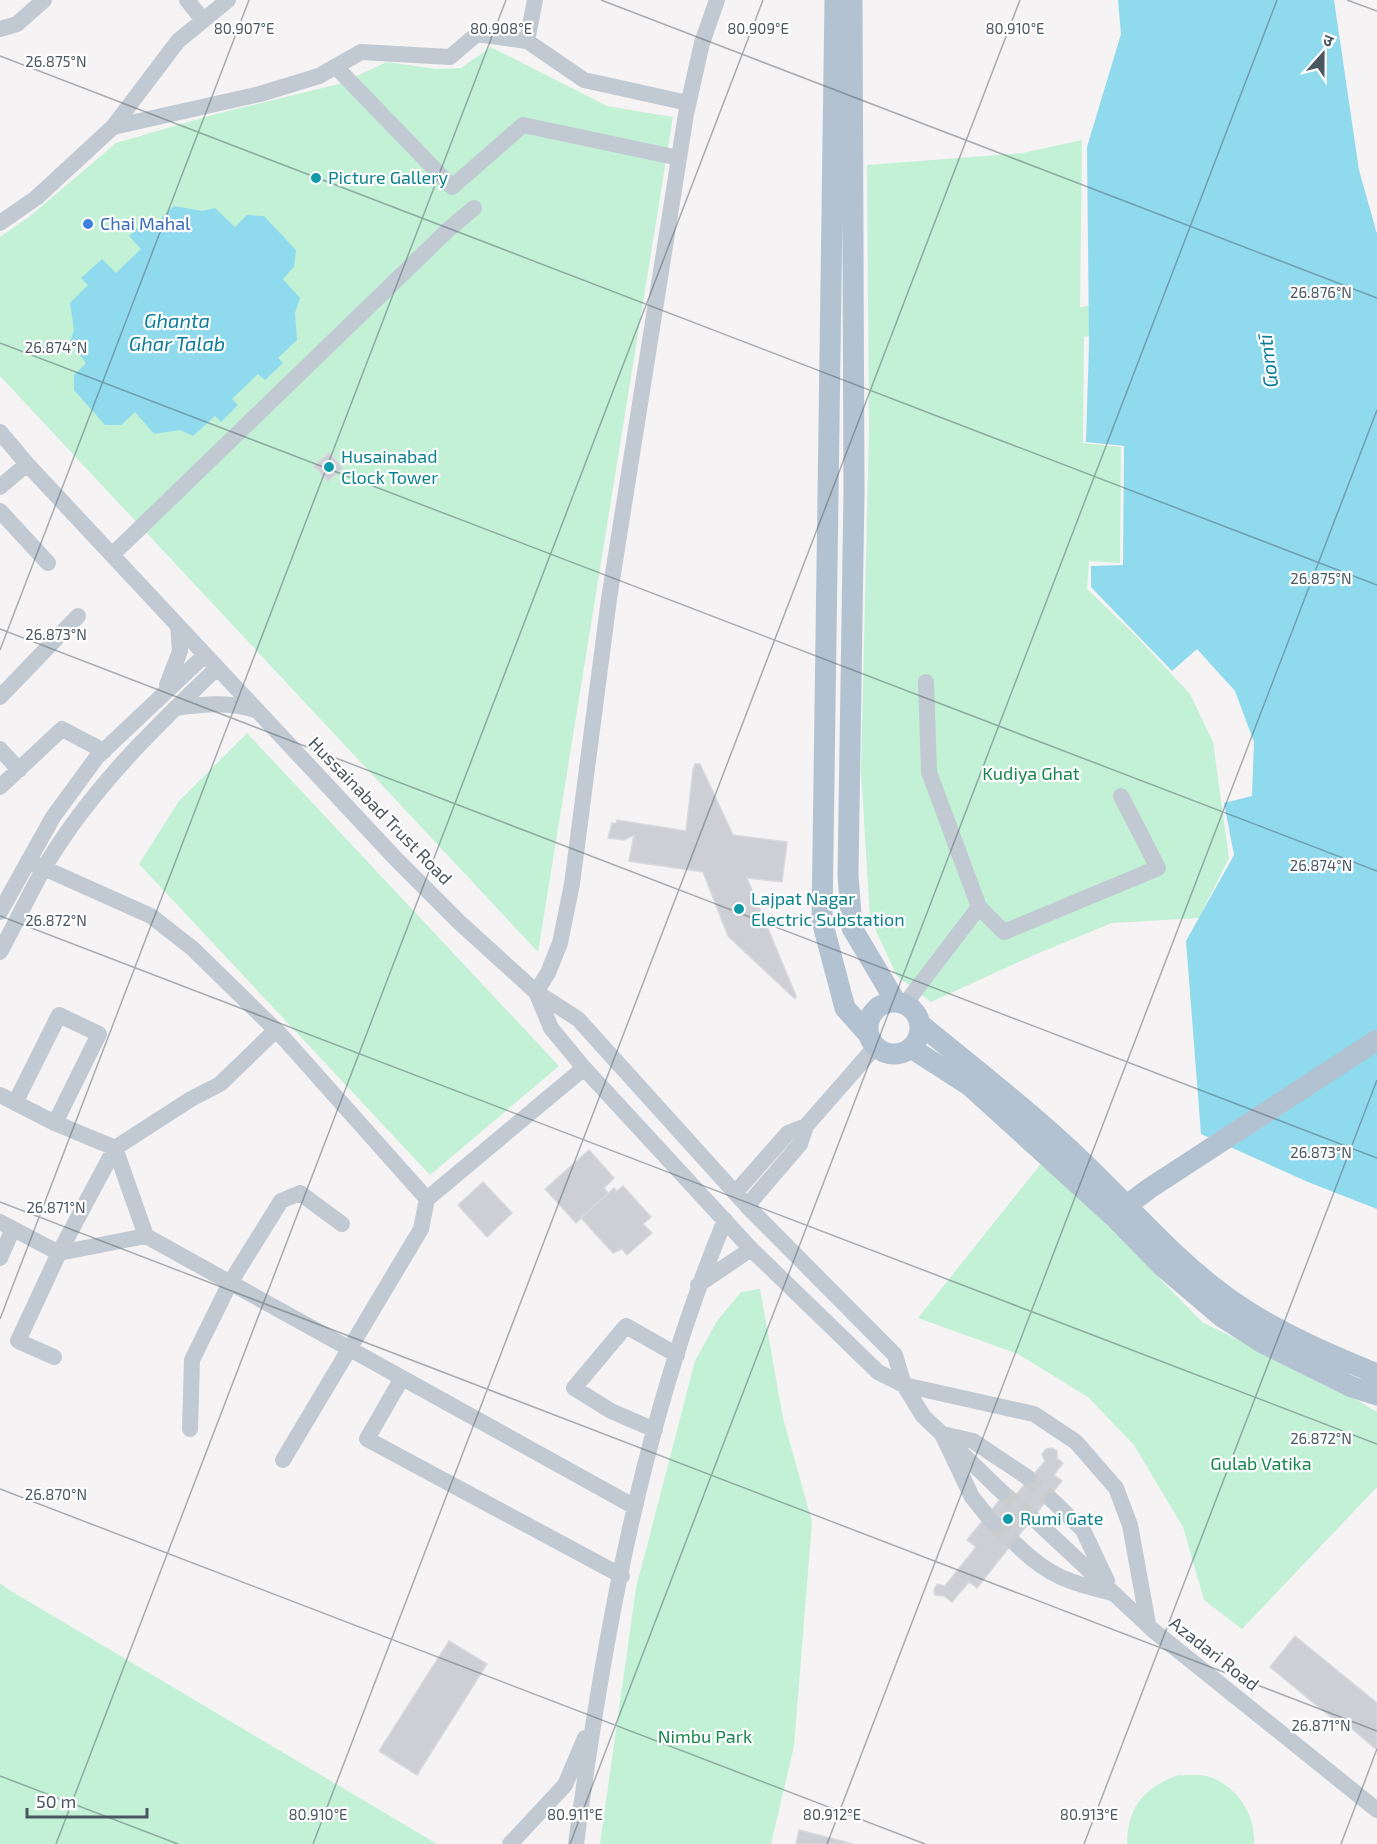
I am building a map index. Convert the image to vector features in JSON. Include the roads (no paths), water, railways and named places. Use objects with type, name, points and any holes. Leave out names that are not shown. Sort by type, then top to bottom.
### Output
[{"type":"main road","points":[[835,0],[822,921],[845,1008],[872,1040],[886,1053],[894,1054],[911,1048],[920,1033],[920,1024]]},
{"type":"main road","points":[[852,0],[854,491],[848,876],[852,928],[900,1003]]},
{"type":"main road","points":[[872,1040],[870,1019],[874,1012],[888,1003],[900,1003],[912,1009],[920,1024],[1045,1126],[1120,1210],[1162,1266],[1249,1336],[1352,1387],[1377,1395]]},
{"type":"main road","points":[[1120,1210],[1377,1040]]},
{"type":"main road","points":[[911,1048],[970,1086],[1238,1305],[1328,1353],[1377,1374]]},
{"type":"street","points":[[0,29],[17,24],[44,0]]},
{"type":"street","points":[[188,0],[203,20]]},
{"type":"street","points":[[0,223],[36,198],[113,127],[178,41],[228,0]]},
{"type":"street","points":[[527,41],[535,0]]},
{"type":"street","points":[[717,0],[702,43],[688,103],[609,599],[572,884],[560,943],[548,973],[536,992],[578,1019],[747,1206],[895,1355],[904,1384],[923,1416],[1002,1492]]},
{"type":"street","points":[[113,127],[260,94],[319,76],[361,52],[450,57],[477,34],[527,41],[584,80],[688,103]]},
{"type":"street","points":[[336,67],[452,187],[523,125],[679,158]]},
{"type":"street","points":[[112,555],[449,229],[474,208]]},
{"type":"street","name":"Hussainabad Trust Road","points":[[0,432],[27,464],[404,867],[459,922],[536,992],[551,1028],[584,1068],[751,1249],[878,1372],[904,1384],[1034,1414],[1076,1442],[1116,1488],[1130,1525],[1148,1624]]},
{"type":"street","points":[[0,487],[27,464]]},
{"type":"street","points":[[0,510],[48,563]]},
{"type":"street","points":[[0,697],[78,616]]},
{"type":"street","points":[[162,693],[173,676],[180,651],[178,626]]},
{"type":"street","points":[[0,912],[6,888],[28,861],[53,817],[104,751],[162,693],[205,655]]},
{"type":"street","points":[[0,952],[44,870],[112,774],[174,708],[217,668]]},
{"type":"street","points":[[927,682],[929,772],[979,907],[1004,932],[1158,868],[1121,796]]},
{"type":"street","points":[[174,708],[218,703],[239,705],[259,712]]},
{"type":"street","points":[[0,787],[62,729],[104,751]]},
{"type":"street","points":[[0,749],[20,770]]},
{"type":"street","points":[[28,861],[151,916],[192,948],[276,1030],[427,1200]]},
{"type":"street","points":[[6,888],[28,900]]},
{"type":"street","points":[[900,1003],[979,907]]},
{"type":"street","points":[[55,1123],[99,1034],[59,1015],[8,1099],[55,1123],[115,1148],[146,1236]]},
{"type":"street","points":[[54,1357],[18,1341],[59,1253],[115,1148],[191,1099],[220,1084],[276,1030]]},
{"type":"street","points":[[747,1206],[800,1144],[806,1126],[872,1040]]},
{"type":"street","points":[[284,1461],[421,1229],[427,1200],[584,1068]]},
{"type":"street","points":[[735,1193],[788,1133],[806,1126]]},
{"type":"street","points":[[190,1429],[192,1360],[230,1283],[281,1202],[300,1193],[342,1224]]},
{"type":"street","points":[[576,1844],[593,1721],[635,1508],[655,1430],[698,1286],[725,1220]]},
{"type":"street","points":[[0,1258],[7,1226],[59,1253],[146,1236],[635,1508]]},
{"type":"street","points":[[698,1286],[751,1249]]},
{"type":"street","points":[[655,1430],[611,1411],[574,1388],[626,1326],[677,1354]]},
{"type":"street","points":[[402,1378],[368,1438],[622,1576]]},
{"type":"street","points":[[942,1434],[973,1441],[1027,1477]]},
{"type":"street","points":[[942,1434],[972,1497],[993,1523]]},
{"type":"street","points":[[1053,1501],[1083,1530],[1113,1593]]},
{"type":"street","points":[[1035,1520],[1113,1593]]},
{"type":"street","name":"Azadari Road","points":[[1019,1547],[1038,1566],[1068,1582],[1113,1593],[1377,1810]]},
{"type":"street","points":[[510,1844],[565,1785],[593,1721]]},
{"type":"water","name":"Gomtī","points":[[1118,0],[1334,0],[1359,170],[1377,234],[1377,1209],[1308,1182],[1201,1134],[1186,941],[1234,855],[1224,803],[1252,796],[1254,742],[1235,691],[1197,649],[1172,671],[1091,587],[1091,566],[1123,565],[1124,446],[1086,442],[1089,343],[1087,147],[1121,34]]},
{"type":"water","name":"Ghanta Ghar Talab","points":[[174,206],[202,211],[215,208],[235,227],[247,215],[264,216],[296,250],[294,267],[283,279],[300,298],[295,313],[297,340],[278,358],[283,363],[265,380],[258,374],[232,399],[238,405],[221,422],[215,416],[193,436],[180,430],[154,434],[135,412],[121,425],[105,425],[74,390],[74,375],[86,363],[70,342],[74,330],[70,303],[88,285],[81,278],[102,259],[116,273],[141,249],[129,236],[146,220],[152,227]]},
{"type":"tunnel","points":[[1027,1477],[1053,1501]]},
{"type":"tunnel","points":[[1002,1492],[1035,1520]]},
{"type":"tunnel","points":[[993,1523],[1019,1547]]},
{"type":"place","name":"Picture Gallery","points":[[316,178]]},
{"type":"place","name":"Chai Mahal","points":[[88,224]]},
{"type":"place","name":"Husainabad Clock Tower","points":[[329,467]]},
{"type":"place","name":"Lajpat Nagar Electric Substation","points":[[739,909]]},
{"type":"place","name":"Rumi Gate","points":[[1008,1519]]},
{"type":"park label","name":"Kudiya Ghat","points":[[1031,774]]},
{"type":"park label","name":"Gulab Vatika","points":[[1261,1464]]},
{"type":"park label","name":"Nimbu Park","points":[[705,1737]]}]
